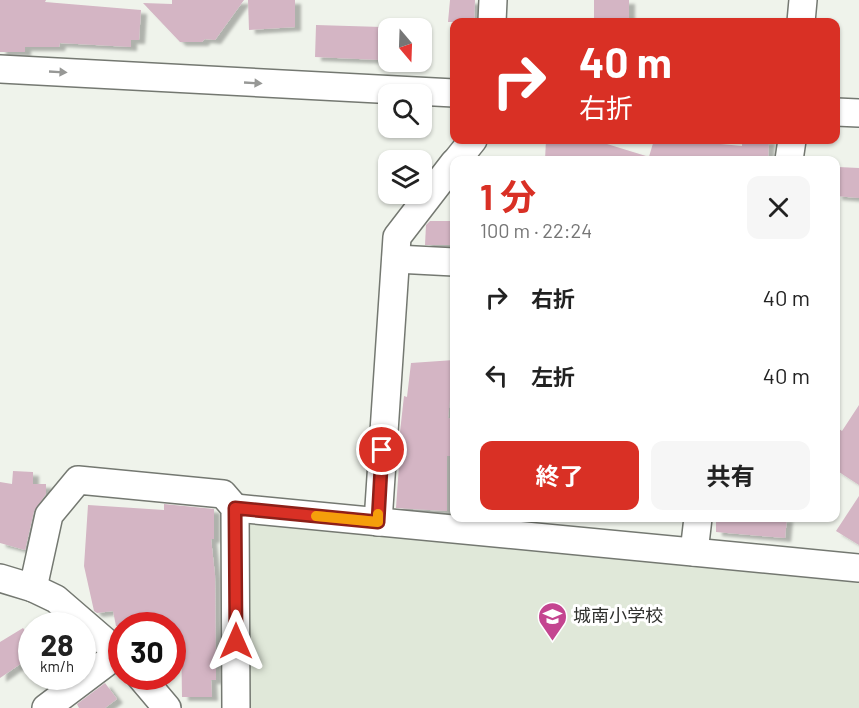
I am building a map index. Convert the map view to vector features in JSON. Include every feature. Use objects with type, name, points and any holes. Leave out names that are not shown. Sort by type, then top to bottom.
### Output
[{"type":"street","points":[[492,18],[493,0]]},
{"type":"street","points":[[801,18],[803,0]]},
{"type":"street","points":[[0,69],[450,93]]},
{"type":"street","points":[[840,112],[859,113]]},
{"type":"street","points":[[461,156],[470,144]]},
{"type":"street","points":[[378,522],[397,237],[450,170]]},
{"type":"street","points":[[396,259],[450,262]]},
{"type":"street","points":[[33,588],[49,515],[78,480],[223,494],[235,508],[236,708]]},
{"type":"street","points":[[235,508],[378,522],[546,528],[694,552],[859,568]]},
{"type":"street","points":[[694,552],[698,522]]},
{"type":"street","points":[[0,578],[33,588],[56,599],[108,644]]},
{"type":"street","points":[[46,708],[108,663]]},
{"type":"street","points":[[152,690],[167,708]]},
{"type":"shaded area","name":"城南小学校","points":[[253,516],[859,575],[859,708],[246,708],[242,535]]},
{"type":"building","points":[[0,0],[46,0],[45,2],[141,10],[139,40],[131,40],[131,47],[60,43],[59,47],[25,47],[25,52],[0,52]]},
{"type":"building","points":[[172,0],[244,0],[215,40],[180,42],[143,3],[172,4]]},
{"type":"building","points":[[248,0],[295,0],[295,27],[249,30]]},
{"type":"building","points":[[450,0],[475,0],[474,18],[450,18],[448,22]]},
{"type":"building","points":[[594,0],[629,0],[629,18],[594,18]]},
{"type":"building","points":[[316,25],[378,27],[378,60],[315,57]]},
{"type":"building","points":[[546,144],[607,144],[646,156],[545,156]]},
{"type":"building","points":[[653,144],[742,146],[742,144],[769,144],[768,156],[649,156]]},
{"type":"building","points":[[840,167],[859,168],[859,198],[840,196]]},
{"type":"building","points":[[430,221],[450,221],[450,245],[425,245],[426,225]]},
{"type":"building","points":[[450,360],[448,418],[450,418],[450,456],[447,456],[447,511],[396,508],[399,441],[404,396],[407,397],[411,363]]},
{"type":"building","points":[[859,405],[859,485],[840,473],[840,430],[842,431]]},
{"type":"building","points":[[13,471],[33,472],[33,484],[46,484],[46,494],[34,511],[25,550],[0,543],[0,482],[12,484]]},
{"type":"building","points":[[859,496],[859,545],[836,531]]},
{"type":"building","points":[[164,504],[214,509],[214,539],[211,539],[215,575],[216,680],[211,680],[212,697],[182,697],[182,690],[186,690],[186,612],[113,611],[97,613],[94,611],[84,566],[88,505],[164,510]]},
{"type":"building","points":[[716,522],[787,522],[785,538],[716,532]]},
{"type":"building","points":[[18,631],[18,666],[0,678],[0,642]]},
{"type":"building","points":[[105,683],[117,699],[105,708],[79,708],[77,704]]},
{"type":"slow traffic","points":[[316,516],[378,522],[378,514]]},
{"type":"place","name":"城南小学校","points":[[552,642]]},
{"type":"route","points":[[236,641],[235,508],[378,522],[382,450]]}]
